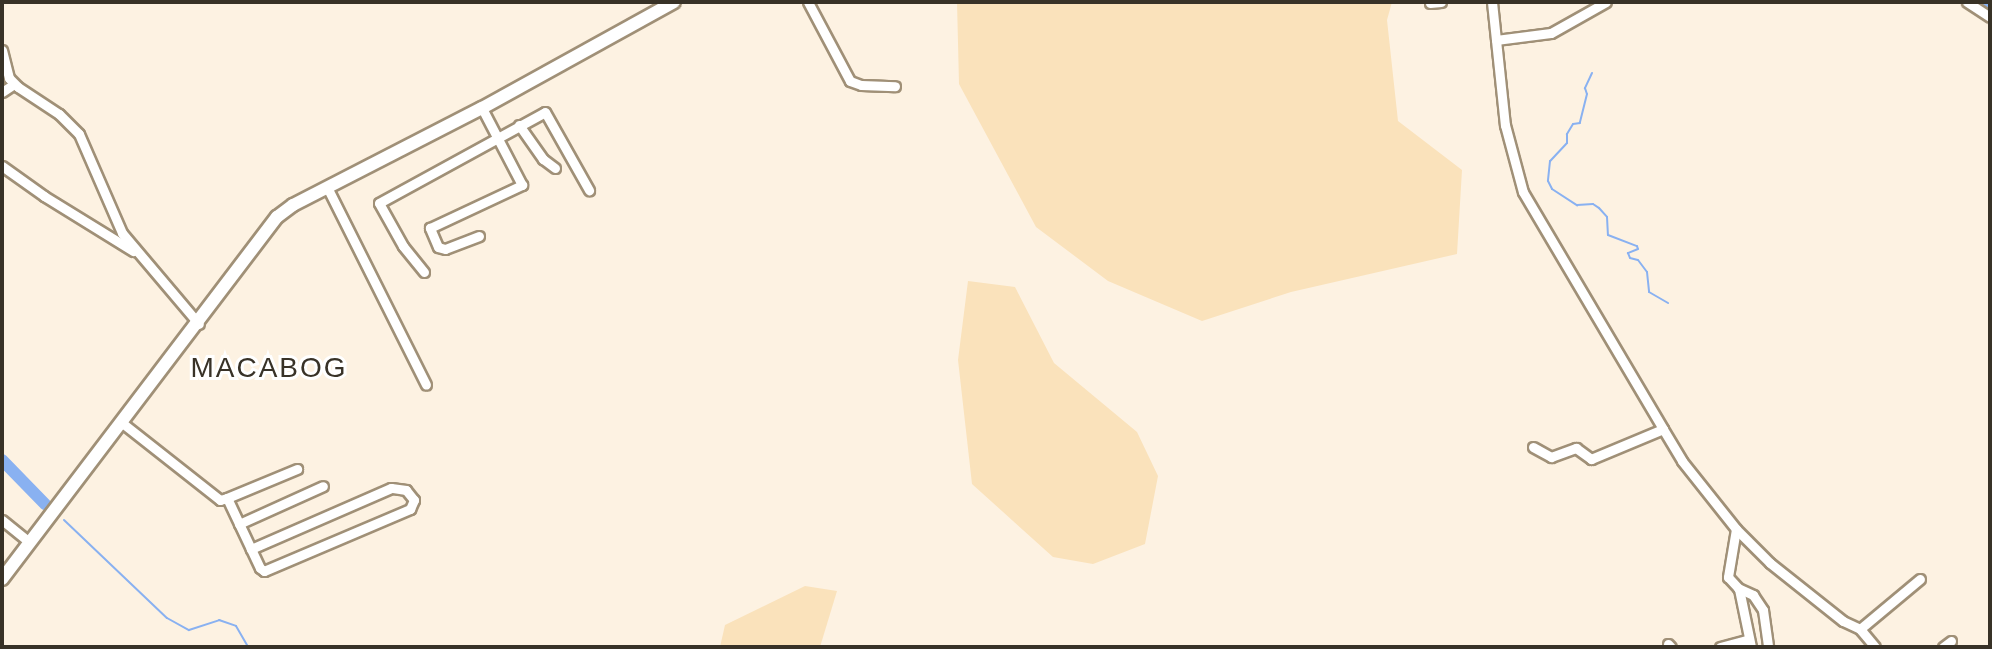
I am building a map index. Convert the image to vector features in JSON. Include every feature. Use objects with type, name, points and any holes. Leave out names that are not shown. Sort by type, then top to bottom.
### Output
[{"type":"highway","points":[[2,579],[199,324],[277,217],[327,187],[482,108],[674,2]]},
{"type":"street","points":[[808,2],[850,81],[861,85],[895,86]]},
{"type":"street","points":[[1430,3],[1441,2]]},
{"type":"street","points":[[1492,2],[1505,125],[1523,192],[1682,461],[1736,529],[1770,563],[1843,621],[1860,629],[1875,647]]},
{"type":"street","points":[[1496,40],[1551,33],[1606,2]]},
{"type":"street","points":[[1967,2],[1990,17]]},
{"type":"street","points":[[2,50],[14,84],[59,114],[79,134],[122,233],[199,324]]},
{"type":"street","points":[[2,92],[14,84]]},
{"type":"street","points":[[479,236],[445,249],[438,247],[430,228],[522,185],[482,108]]},
{"type":"street","points":[[424,272],[403,246],[379,203],[545,112],[589,190]]},
{"type":"street","points":[[519,125],[543,159],[555,168]]},
{"type":"street","points":[[2,166],[44,196],[145,258]]},
{"type":"street","points":[[327,187],[426,385]]},
{"type":"street","points":[[121,422],[220,500],[297,469]]},
{"type":"street","points":[[1533,447],[1551,457],[1576,448],[1591,459],[1663,429]]},
{"type":"street","points":[[239,524],[323,486]]},
{"type":"street","points":[[227,498],[239,524],[260,568],[269,570],[410,509],[414,500],[406,490],[391,488],[251,549]]},
{"type":"street","points":[[2,520],[29,542]]},
{"type":"street","points":[[1736,529],[1728,577],[1738,588],[1753,595],[1763,610],[1768,647]]},
{"type":"street","points":[[1860,629],[1920,579]]},
{"type":"street","points":[[1720,647],[1750,643],[1738,588]]},
{"type":"shaded area","points":[[957,2],[1392,2],[1387,20],[1398,121],[1462,170],[1457,254],[1291,292],[1202,321],[1108,281],[1036,227],[959,84]]},
{"type":"shaded area","points":[[968,281],[1015,287],[1054,363],[1137,432],[1158,476],[1145,544],[1093,564],[1053,557],[972,484],[958,360]]},
{"type":"shaded area","points":[[805,586],[837,591],[820,647],[720,647],[725,625]]},
{"type":"waterway","points":[[1985,2],[1990,6]]},
{"type":"waterway","points":[[1592,73],[1585,88],[1587,94],[1580,123],[1573,124],[1567,134],[1567,143],[1550,161],[1548,181],[1552,189],[1577,205],[1593,204],[1599,208],[1607,217],[1608,235],[1637,246],[1638,249],[1628,253],[1630,258],[1638,260],[1647,272],[1649,292],[1668,303]]},
{"type":"waterway","points":[[2,460],[45,504]]},
{"type":"waterway","points":[[64,520],[167,618],[189,630],[219,620],[236,626],[248,647]]},
{"type":"district","name":"MACABOG","points":[[269,368]]}]
